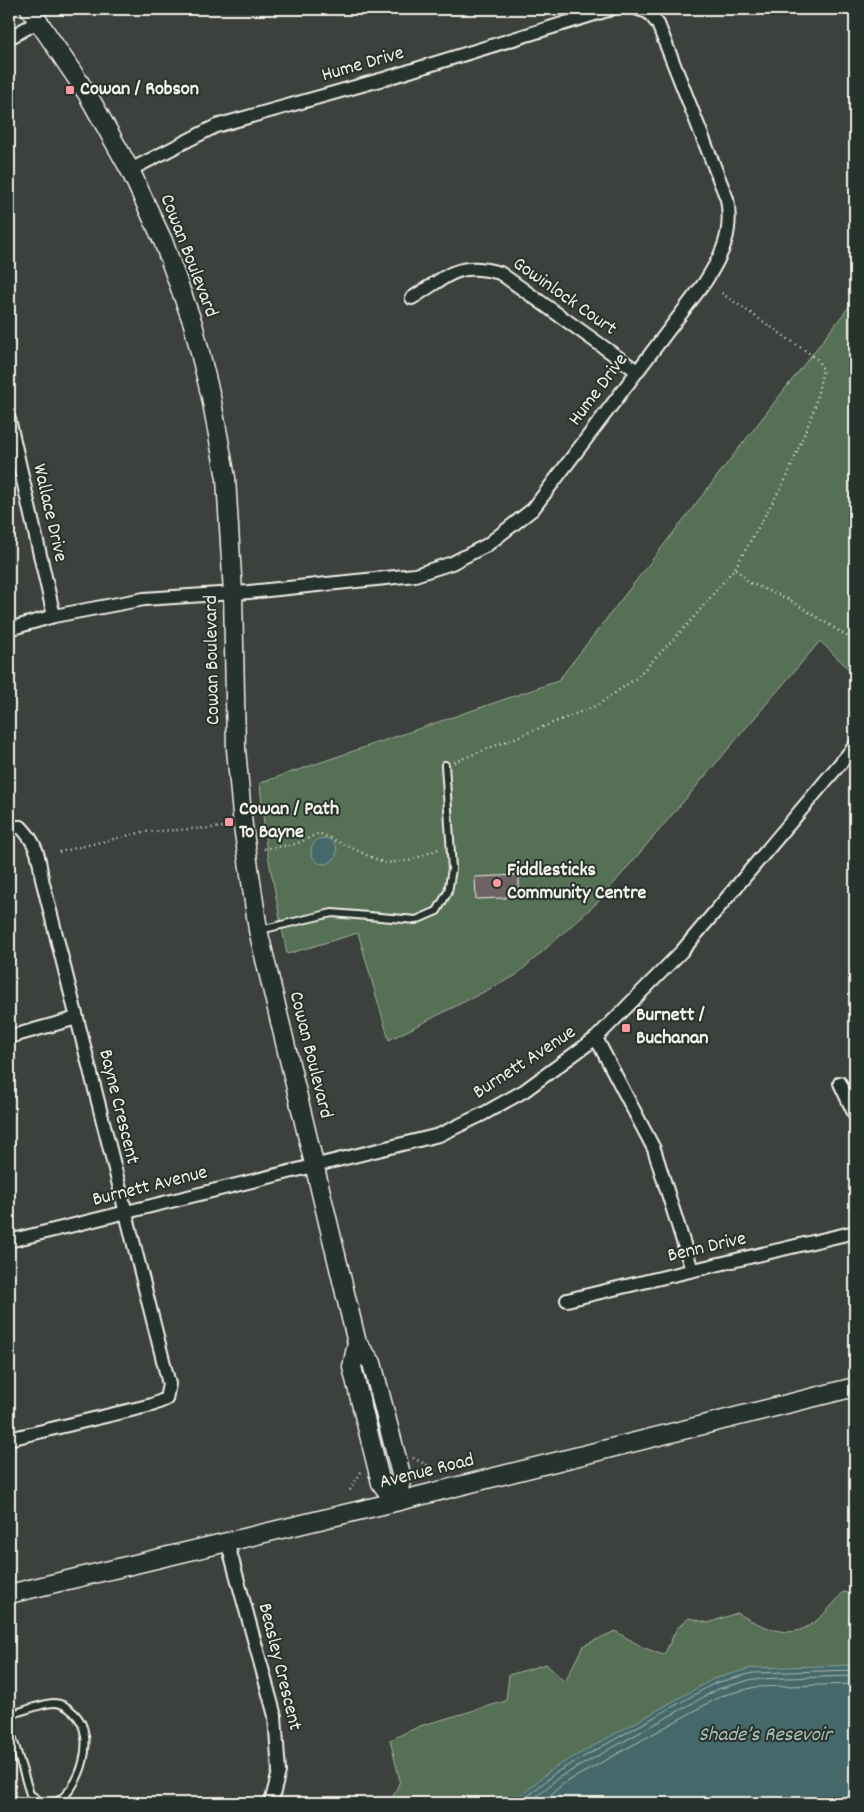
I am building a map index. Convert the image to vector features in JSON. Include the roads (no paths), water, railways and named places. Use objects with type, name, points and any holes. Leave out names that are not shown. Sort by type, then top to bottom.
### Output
[{"type":"street","name":"Hume Drive","points":[[130,170],[216,126],[387,78],[611,9]]},
{"type":"street","name":"Hume Drive","points":[[234,593],[415,575],[452,563],[487,545],[533,509],[705,282],[722,256],[729,233],[730,215],[727,199],[658,24],[648,12],[638,9]]},
{"type":"street","name":"Cowan Boulevard","points":[[34,15],[88,94],[130,170],[163,241],[189,315],[211,397],[226,478],[234,593],[236,749],[243,826],[258,930],[357,1343],[372,1363],[402,1478],[395,1502]]},
{"type":"street","points":[[9,38],[34,15]]},
{"type":"street","name":"Gowinlock Court","points":[[412,298],[457,270],[479,268],[500,274],[637,370]]},
{"type":"street","name":"Wallace Drive","points":[[9,419],[54,616]]},
{"type":"street","points":[[9,629],[54,616],[144,599],[234,593]]},
{"type":"street","name":"Burnett Avenue","points":[[9,1241],[439,1135],[483,1114],[524,1091],[596,1038],[682,951],[855,746]]},
{"type":"street","name":"Bayne Crescent","points":[[9,827],[21,827],[34,840],[169,1384],[166,1399],[152,1405],[9,1439]]},
{"type":"street","points":[[9,1037],[77,1018]]},
{"type":"street","points":[[596,1038],[654,1149],[692,1270]]},
{"type":"street","points":[[840,1083],[855,1115]]},
{"type":"street","name":"Benn Drive","points":[[567,1300],[855,1232]]},
{"type":"street","name":"Avenue Road","points":[[9,1594],[227,1540],[395,1502],[855,1388]]},
{"type":"street","name":"Beasley Crescent","points":[[227,1540],[275,1716],[279,1745],[279,1772],[271,1803]]},
{"type":"lane","points":[[258,930],[332,913],[354,913],[390,920],[416,920],[437,911],[448,892],[452,868],[445,765]]},
{"type":"lane","points":[[9,1715],[53,1703],[67,1707],[82,1720],[87,1741],[81,1772],[61,1800],[54,1803]]},
{"type":"lane","points":[[9,1726],[30,1794],[42,1803]]},
{"type":"water","points":[[324,838],[333,842],[337,851],[333,860],[324,864],[315,860],[311,851],[315,842]]},
{"type":"water","name":"Shade’s Resevoir","points":[[855,1665],[855,1803],[512,1803],[552,1769],[713,1679],[752,1668]]},
{"type":"place","name":"Cowan / Robson","points":[[70,90]]},
{"type":"place","name":"Cowan / Path To Bayne","points":[[229,822]]},
{"type":"place","name":"Fiddlesticks Community Centre","points":[[497,883]]},
{"type":"place","name":"Burnett / Buchanan","points":[[626,1028]]}]
